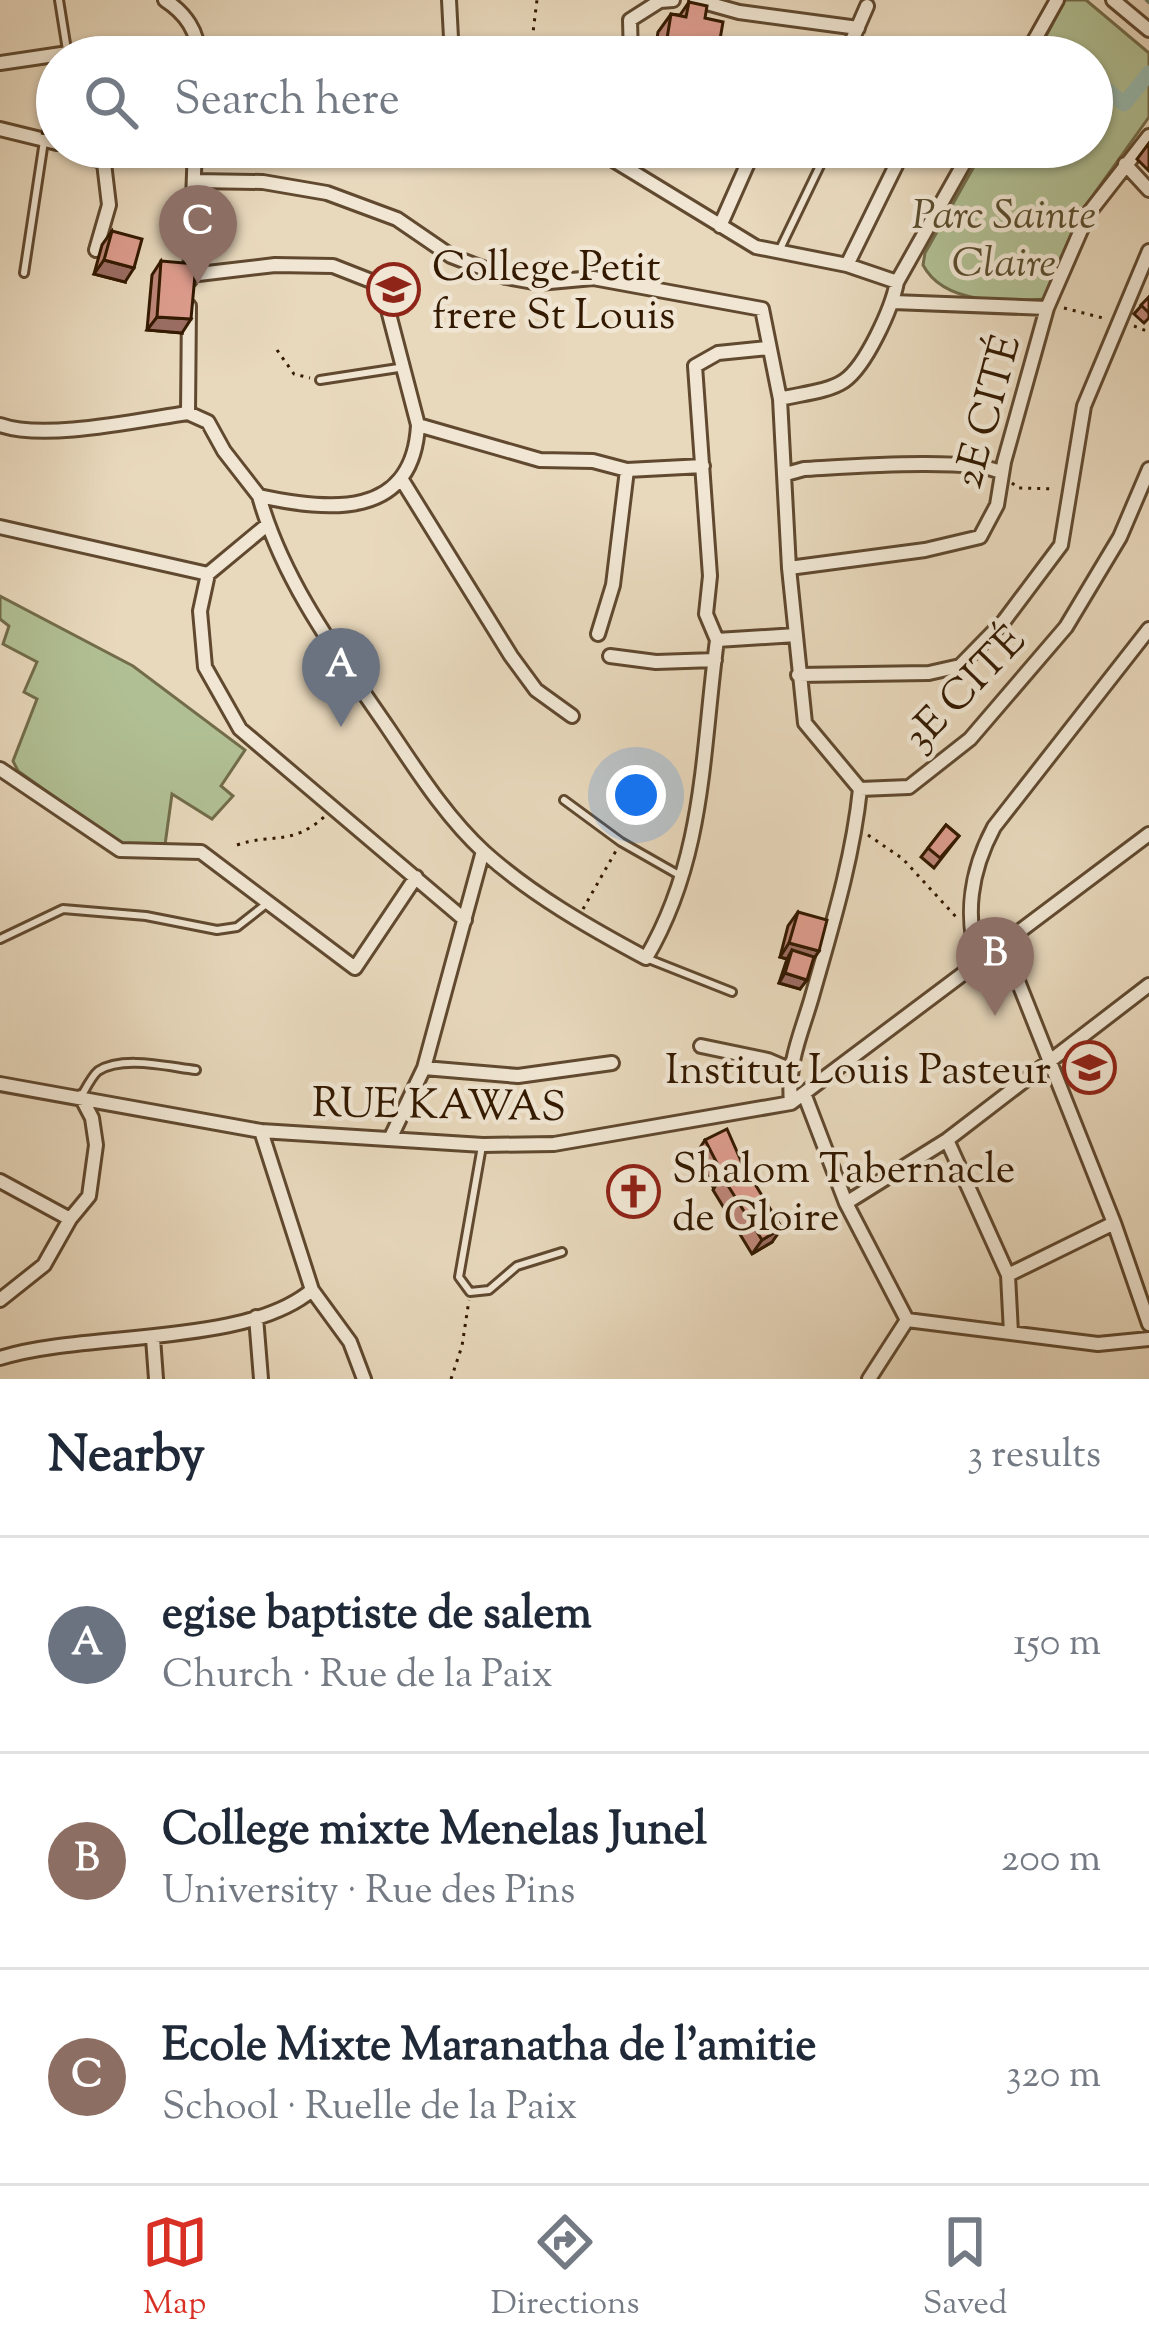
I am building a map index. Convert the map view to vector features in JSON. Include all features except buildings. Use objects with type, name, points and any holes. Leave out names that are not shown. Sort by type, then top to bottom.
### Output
[{"type":"street","points":[[165,0],[184,14],[192,36]]},
{"type":"street","points":[[449,0],[451,36]]},
{"type":"street","points":[[630,36],[630,20],[660,2],[673,0]]},
{"type":"street","points":[[696,0],[739,12],[858,28]]},
{"type":"street","points":[[1037,36],[1057,0]]},
{"type":"street","points":[[1114,0],[1149,30]]},
{"type":"street","points":[[855,36],[870,2]]},
{"type":"street","points":[[0,63],[36,58]]},
{"type":"street","points":[[0,129],[36,138]]},
{"type":"street","name":"2E CITÉ","points":[[789,568],[925,550],[980,537],[997,505],[1048,308],[1088,214],[1149,136]]},
{"type":"street","points":[[1124,164],[1149,190]]},
{"type":"street","points":[[96,250],[109,206],[105,168]]},
{"type":"street","points":[[188,413],[194,168]]},
{"type":"street","points":[[626,168],[756,247],[847,265],[897,282]]},
{"type":"street","points":[[720,226],[746,168]]},
{"type":"street","points":[[847,265],[895,168]]},
{"type":"street","points":[[779,396],[842,383],[858,367],[893,302],[897,282],[961,168]]},
{"type":"street","points":[[194,181],[263,182],[327,194],[398,219],[451,256],[506,277],[538,283],[593,278],[763,308],[779,396],[789,568],[805,723],[860,789],[856,829],[789,1069],[798,1100],[846,1203],[907,1320]]},
{"type":"street","name":"3E CITÉ","points":[[798,675],[929,673],[960,666],[1004,621],[1061,545],[1084,406],[1149,251]]},
{"type":"street","points":[[190,275],[275,265],[333,266],[384,286]]},
{"type":"street","points":[[893,302],[1048,308]]},
{"type":"street","points":[[259,496],[325,508],[366,502],[402,480],[417,443],[418,425],[388,310]]},
{"type":"street","points":[[0,425],[14,430],[83,428],[188,413],[208,422],[224,452],[259,496],[287,572],[424,782],[483,851],[578,919],[646,958],[668,922],[700,810],[717,640],[706,614],[710,576],[695,366],[718,353],[767,348]]},
{"type":"street","points":[[418,425],[540,460],[593,461],[627,470],[703,466]]},
{"type":"street","points":[[786,474],[804,469],[963,463],[990,466],[1002,473]]},
{"type":"street","name":"3E CITÉ","points":[[860,789],[909,787],[970,739],[1066,626],[1120,537],[1149,469]]},
{"type":"street","points":[[598,634],[614,585],[627,470]]},
{"type":"street","points":[[402,480],[511,656],[536,690],[572,716]]},
{"type":"street","points":[[267,525],[208,574],[200,611],[205,667],[240,729],[465,920]]},
{"type":"street","points":[[0,527],[208,574]]},
{"type":"street","points":[[979,964],[970,935],[974,874],[994,827],[1149,628]]},
{"type":"street","points":[[717,640],[796,635]]},
{"type":"street","points":[[610,656],[656,662],[715,660]]},
{"type":"street","points":[[0,769],[120,850],[201,852],[355,968],[416,877]]},
{"type":"street","name":"RUE KAWAS","points":[[0,1084],[261,1131],[482,1145],[554,1144],[798,1100],[1149,834]]},
{"type":"street","points":[[390,1139],[424,1068],[483,851]]},
{"type":"street","points":[[1004,946],[1149,1324]]},
{"type":"street","points":[[846,1203],[947,1140],[1149,985]]},
{"type":"street","points":[[701,1046],[789,1069]]},
{"type":"street","points":[[424,1068],[518,1076],[611,1063]]},
{"type":"street","points":[[0,1300],[44,1264],[88,1196],[94,1172],[92,1118],[81,1096]]},
{"type":"street","points":[[261,1131],[311,1290],[350,1342],[364,1379]]},
{"type":"street","points":[[947,1140],[1008,1275],[1011,1333]]},
{"type":"street","points":[[0,1181],[70,1219]]},
{"type":"street","points":[[1008,1275],[1114,1223]]},
{"type":"street","points":[[0,1358],[74,1343],[153,1338],[256,1317],[298,1302],[311,1290]]},
{"type":"street","points":[[256,1317],[261,1379]]},
{"type":"street","points":[[907,1320],[1098,1344],[1149,1339]]},
{"type":"street","points":[[868,1379],[907,1320]]},
{"type":"street","points":[[153,1338],[156,1379]]},
{"type":"lane","points":[[59,0],[65,36]]},
{"type":"lane","points":[[24,273],[45,168]]},
{"type":"lane","points":[[779,251],[819,168]]},
{"type":"lane","points":[[320,380],[406,367]]},
{"type":"lane","points":[[564,800],[621,842],[682,876]]},
{"type":"lane","points":[[0,939],[63,909],[146,916],[217,929],[237,927],[267,902]]},
{"type":"lane","points":[[646,958],[732,992]]},
{"type":"lane","points":[[81,1096],[96,1072],[112,1066],[130,1063],[196,1070]]},
{"type":"lane","points":[[482,1145],[459,1277],[470,1292],[489,1290],[517,1266],[562,1252]]},
{"type":"path","points":[[533,36],[537,0]]},
{"type":"path","points":[[1048,308],[1076,310],[1149,332]]},
{"type":"path","points":[[277,350],[294,374],[320,380]]},
{"type":"path","points":[[1018,488],[1071,489]]},
{"type":"path","points":[[237,845],[296,838],[334,808]]},
{"type":"path","points":[[856,829],[903,859],[970,935]]},
{"type":"path","points":[[578,919],[621,842]]},
{"type":"path","points":[[452,1379],[470,1292]]},
{"type":"green space","name":"Parc Sainte Claire","points":[[1065,0],[1086,0],[1149,53],[1149,117],[1113,167],[1113,36],[1046,36]]},
{"type":"green space","name":"Parc Sainte Claire","points":[[973,168],[1113,168],[1084,208],[1045,299],[995,300],[945,288],[923,265],[925,253]]},
{"type":"green space","points":[[0,596],[133,666],[245,750],[221,786],[233,796],[212,819],[172,794],[165,845],[121,844],[18,771],[13,761],[37,699],[24,692],[37,662],[3,644],[9,626],[0,619]]},
{"type":"waterway","points":[[1113,95],[1124,104],[1149,73]]},
{"type":"place","name":"Ecole Mixte Maranatha de l'amitie","points":[[198,284]]},
{"type":"place","name":"College Petit frere St Louis","points":[[393,289]]},
{"type":"place","name":"egise baptiste de salem","points":[[341,727]]},
{"type":"place","name":"College mixte Menelas Junel","points":[[995,1016]]},
{"type":"place","name":"Institut Louis Pasteur","points":[[1090,1068]]},
{"type":"place","name":"Shalom Tabernacle de Gloire","points":[[633,1191]]}]
